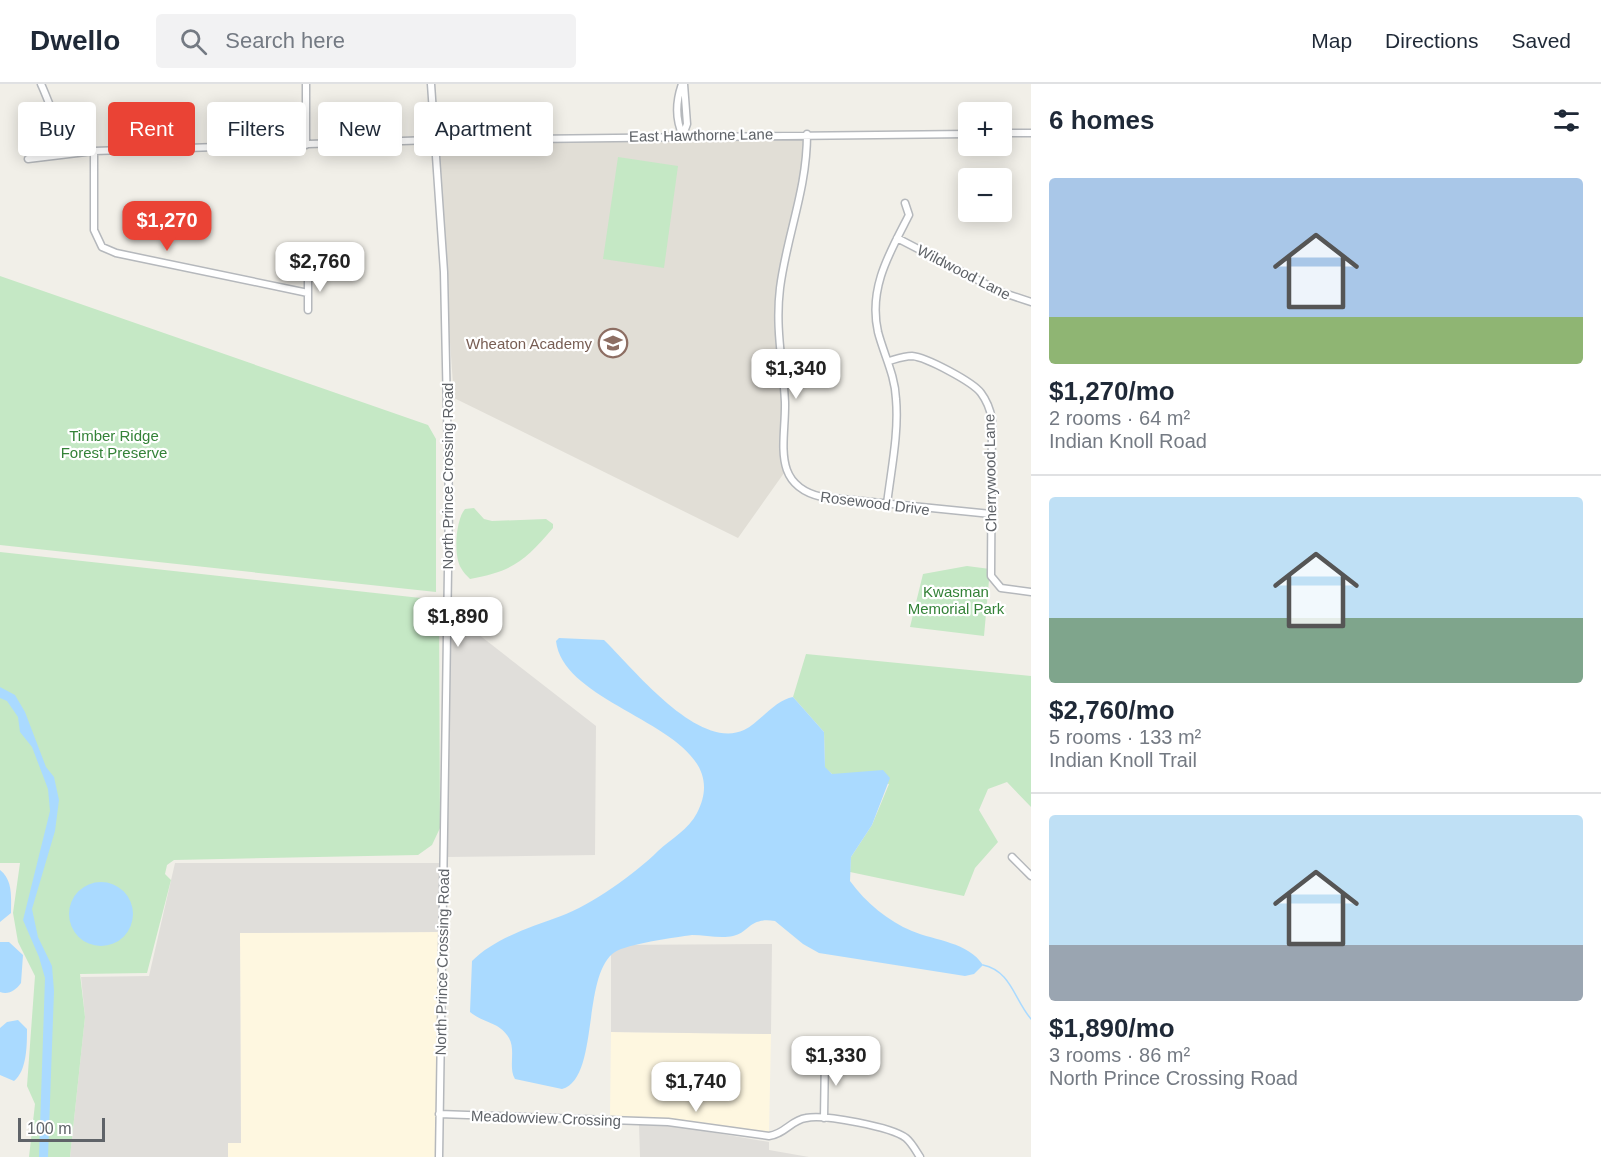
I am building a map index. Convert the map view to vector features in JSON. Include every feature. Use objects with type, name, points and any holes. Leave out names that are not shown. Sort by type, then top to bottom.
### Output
[{"type":"street","points":[[41,84],[49,102]]},
{"type":"street","points":[[306,84],[306,102]]},
{"type":"street","name":"North Prince Crossing Road","points":[[431,84],[432,102]]},
{"type":"street","points":[[683,84],[678,97],[678,125],[683,136]]},
{"type":"street","points":[[1012,134],[1031,133]]},
{"type":"street","name":"Rosewood Drive","points":[[807,134],[804,183],[785,258],[777,318],[785,402],[784,463],[797,486],[814,496],[991,514]]},
{"type":"street","name":"East Hawthorne Lane","points":[[553,138],[958,134]]},
{"type":"street","name":"East Hawthorne Lane","points":[[306,145],[414,141]]},
{"type":"street","name":"East Hawthorne Lane","points":[[96,151],[207,148]]},
{"type":"street","name":"East Hawthorne Lane","points":[[28,159],[53,156]]},
{"type":"street","points":[[94,156],[94,230],[102,247],[116,253],[308,293]]},
{"type":"street","name":"North Prince Crossing Road","points":[[434,156],[445,282],[448,493],[439,1157]]},
{"type":"street","points":[[887,504],[897,410],[889,361],[878,333],[875,306],[880,274],[909,215],[905,203]]},
{"type":"street","name":"Wildwood Lane","points":[[897,238],[1001,292],[1031,302]]},
{"type":"street","points":[[308,275],[308,310]]},
{"type":"street","name":"Cherrywood Lane","points":[[889,361],[910,356],[921,358],[980,391],[987,401],[992,419],[990,573],[993,581],[1005,589],[1031,592]]},
{"type":"street","points":[[1012,857],[1031,876]]},
{"type":"street","points":[[824,1118],[825,1056]]},
{"type":"street","name":"Meadowview Crossing","points":[[439,1114],[668,1122],[769,1136],[782,1133],[798,1120],[824,1118],[896,1132],[908,1139],[920,1157]]},
{"type":"shaded area","name":"Wheaton Academy","points":[[804,136],[805,162],[779,285],[774,324],[782,388],[781,445],[784,473],[738,538],[454,398],[437,156],[553,156],[553,141]]},
{"type":"shaded area","points":[[448,634],[478,634],[596,726],[595,855],[447,857]]},
{"type":"shaded area","points":[[175,863],[442,863],[441,932],[240,933],[241,1143],[228,1143],[228,1157],[70,1157],[85,1017],[81,977],[149,976]]},
{"type":"shaded area","points":[[441,932],[437,1157],[228,1157],[228,1143],[241,1143],[240,933]]},
{"type":"shaded area","points":[[772,944],[771,1034],[611,1032],[611,945]]},
{"type":"shaded area","points":[[611,1032],[771,1034],[769,1135],[679,1120],[610,1118]]},
{"type":"shaded area","points":[[639,1125],[675,1126],[769,1142],[769,1150],[809,1157],[640,1157]]},
{"type":"green space","points":[[618,157],[678,166],[664,268],[603,259]]},
{"type":"green space","name":"Timber Ridge Forest Preserve","points":[[0,276],[428,425],[436,439],[436,592],[0,545]]},
{"type":"green space","points":[[474,508],[484,519],[492,521],[546,519],[553,524],[553,528],[526,557],[517,563],[497,572],[470,579],[459,562],[457,537],[462,514],[465,509]]},
{"type":"green space","points":[[0,552],[439,600],[440,828],[432,845],[418,855],[174,860],[167,865],[165,874],[171,880],[147,973],[80,974],[85,1017],[70,1157],[29,1157],[35,1104],[27,1086],[35,976],[18,942],[13,913],[20,863],[0,863]]},
{"type":"green space","name":"Kwasman Memorial Park","points":[[967,566],[990,569],[984,636],[910,627],[923,574]]},
{"type":"green space","points":[[806,654],[1031,676],[1031,807],[1007,782],[988,789],[979,810],[998,842],[975,868],[964,896],[850,872],[851,857],[872,825],[889,784],[832,774],[825,768],[824,732],[793,697]]},
{"type":"water","points":[[559,638],[604,640],[668,704],[707,729],[726,733],[744,730],[780,702],[793,697],[824,732],[825,767],[832,774],[883,770],[890,778],[872,825],[851,857],[850,881],[870,904],[886,917],[912,931],[969,951],[983,965],[974,974],[965,976],[819,953],[803,944],[775,921],[766,920],[728,937],[692,935],[640,944],[615,952],[605,964],[593,1002],[582,1066],[574,1081],[562,1089],[515,1079],[509,1038],[501,1029],[470,1012],[472,961],[502,940],[573,911],[625,879],[689,824],[697,813],[704,784],[695,760],[674,740],[588,686],[566,666],[556,641]]},
{"type":"water","points":[[0,687],[15,695],[25,712],[46,767],[54,777],[59,800],[55,831],[32,909],[38,937],[52,966],[54,991],[48,1157],[39,1157],[45,978],[39,957],[23,920],[50,811],[48,789],[32,747],[20,732],[18,717],[7,701],[0,698]]},
{"type":"water","points":[[0,870],[9,884],[11,913],[0,922]]},
{"type":"water","points":[[95,882],[107,882],[124,891],[131,902],[133,914],[131,926],[124,937],[107,946],[95,946],[83,941],[74,932],[69,920],[69,908],[74,896],[83,887]]},
{"type":"water","points":[[0,942],[9,942],[23,955],[21,983],[15,990],[6,993],[0,992]]},
{"type":"water","points":[[18,1020],[27,1029],[26,1050],[22,1071],[14,1081],[0,1075],[0,1028],[7,1022]]},
{"type":"waterway","points":[[983,965],[992,968],[1006,979],[1031,1019]]},
{"type":"place","name":"Wheaton Academy","points":[[613,343]]}]
